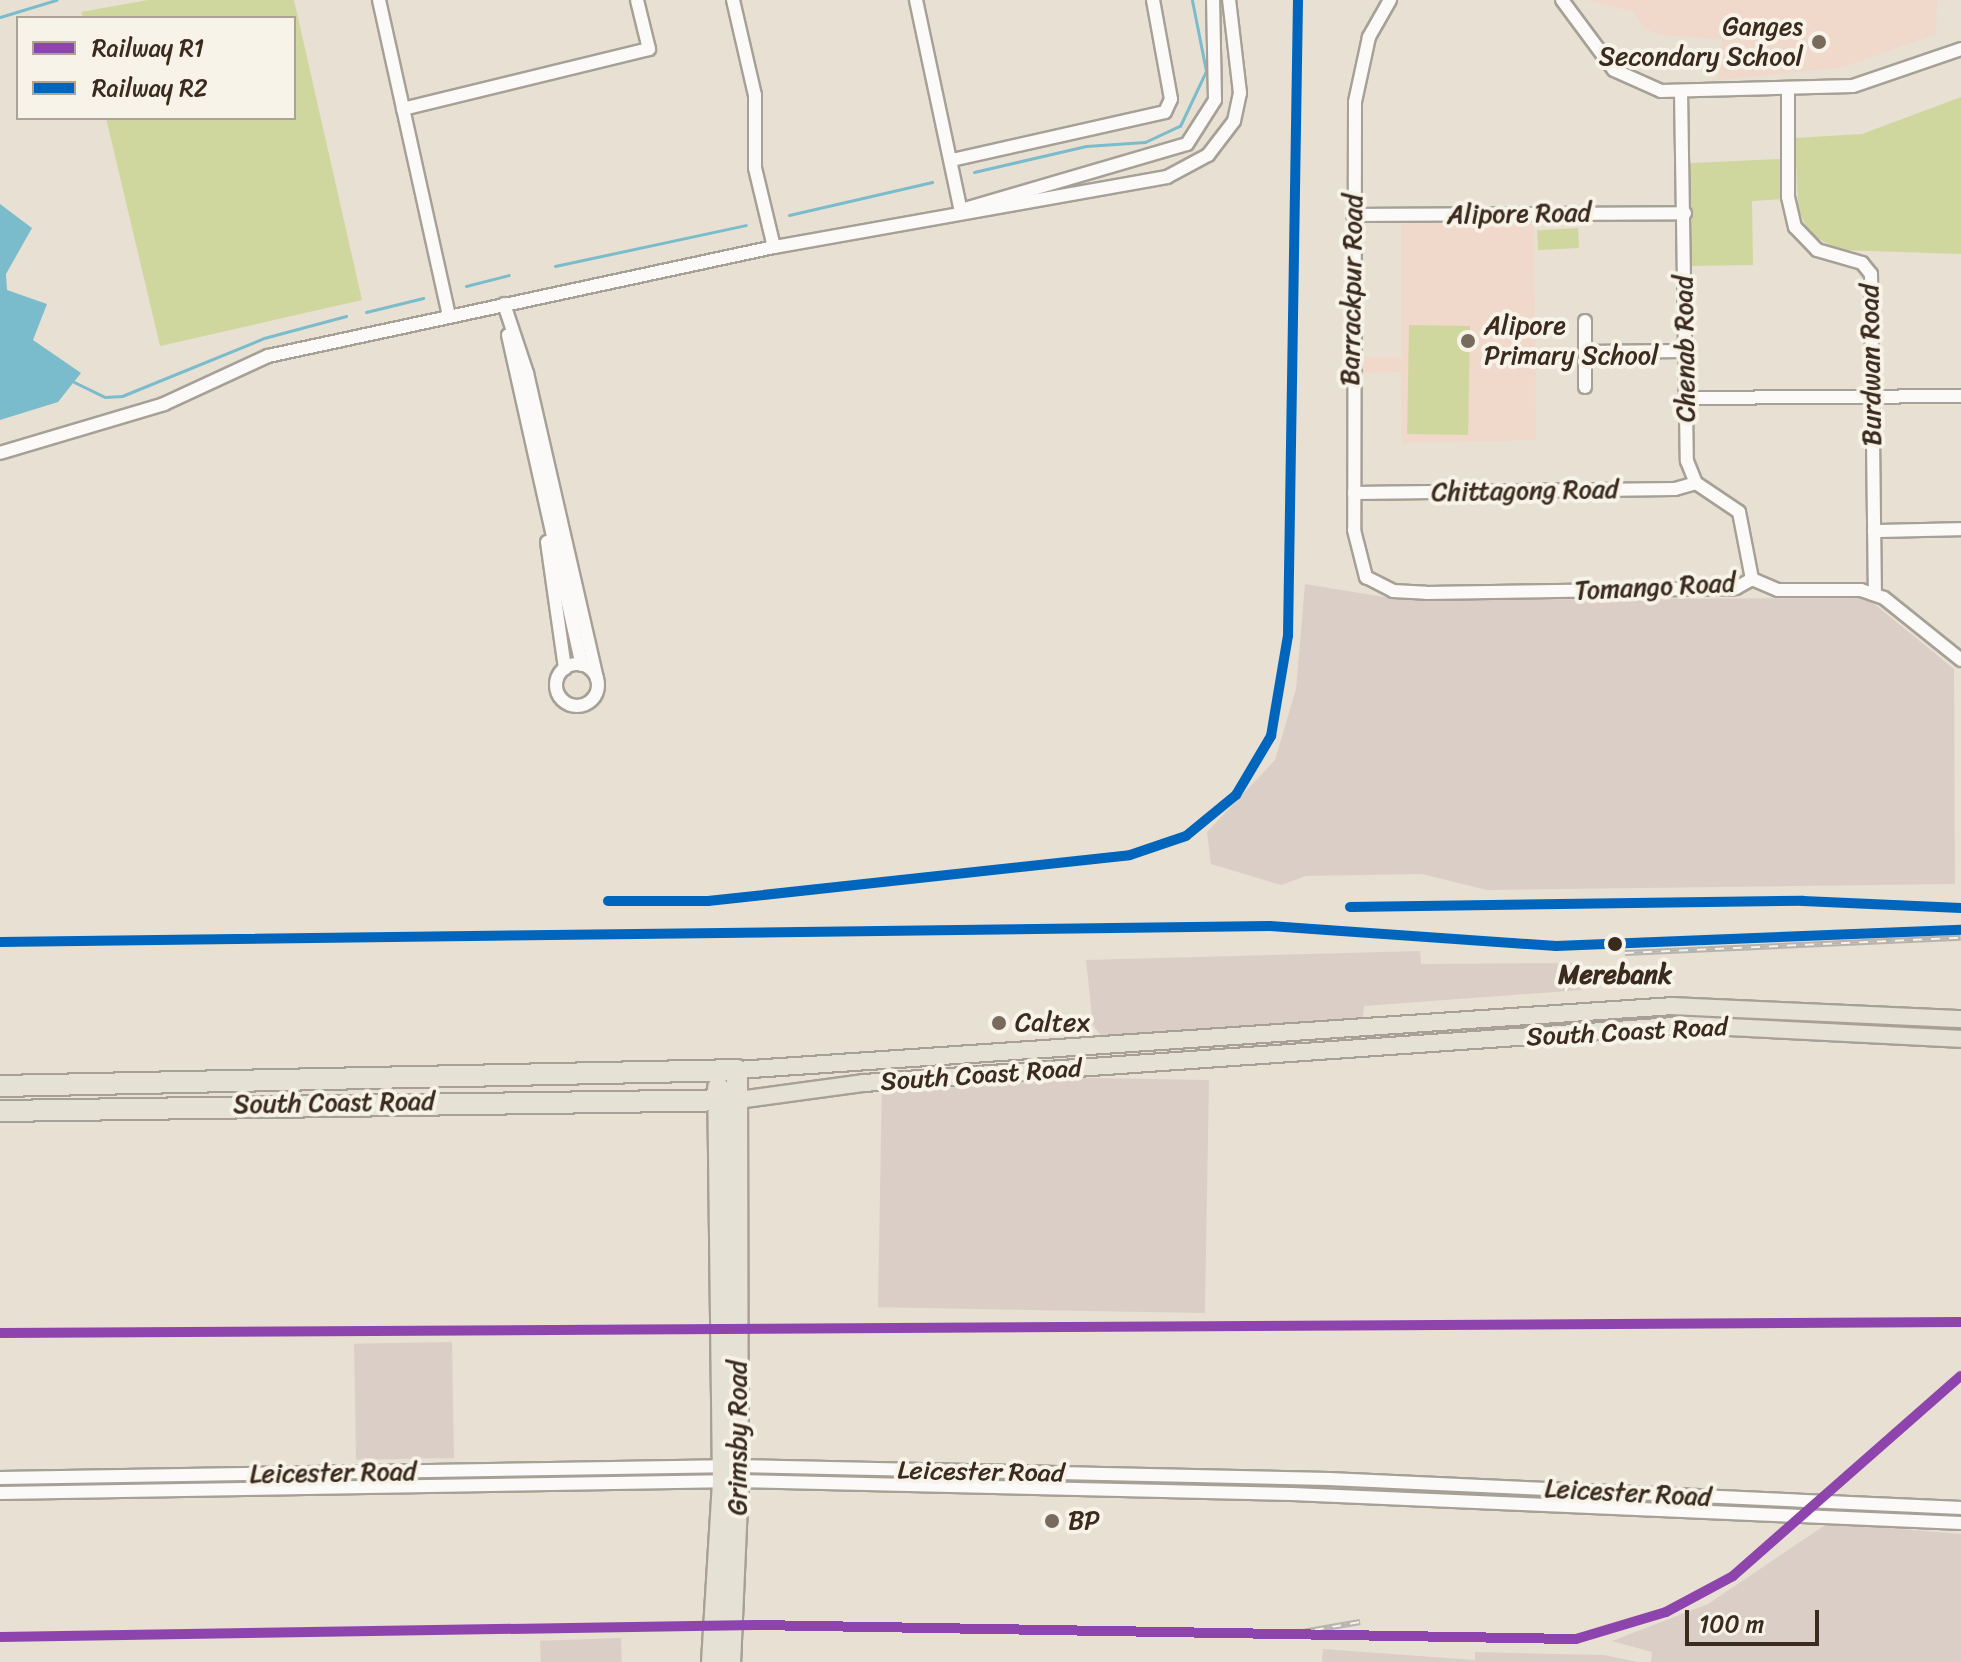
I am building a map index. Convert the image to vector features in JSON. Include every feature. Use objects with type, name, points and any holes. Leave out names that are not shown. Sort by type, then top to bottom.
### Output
[{"type":"highway","name":"South Coast Road","points":[[0,1086],[727,1071]]},
{"type":"highway","name":"Grimsby Road","points":[[721,1660],[730,1474],[727,1071]]},
{"type":"highway","points":[[113,1107],[114,1083]]},
{"type":"highway","name":"South Coast Road","points":[[0,1111],[728,1100]]},
{"type":"main road","name":"South Coast Road","points":[[727,1071],[1015,1054],[1701,1005],[1961,1019]]},
{"type":"main road","points":[[1828,1011],[1828,1030]]},
{"type":"main road","points":[[1930,1017],[1961,1011]]},
{"type":"main road","points":[[1585,1012],[1586,1034]]},
{"type":"main road","name":"South Coast Road","points":[[728,1100],[829,1087],[1014,1072],[1688,1025],[1956,1039]]},
{"type":"main road","points":[[1363,1028],[1364,1049]]},
{"type":"main road","points":[[1244,1037],[1247,1057]]},
{"type":"main road","points":[[1200,1040],[1202,1060]]},
{"type":"main road","points":[[1126,1045],[1127,1065]]},
{"type":"main road","points":[[1014,1072],[1015,1054]]},
{"type":"main road","points":[[827,1065],[829,1087]]},
{"type":"street","points":[[379,0],[449,315]]},
{"type":"street","points":[[403,109],[649,49],[637,0]]},
{"type":"street","points":[[733,0],[755,95],[755,168],[774,247]]},
{"type":"street","points":[[916,0],[961,211]]},
{"type":"street","points":[[952,160],[1165,112],[1171,99],[1153,0]]},
{"type":"street","points":[[0,453],[164,404],[268,356],[449,315],[961,211],[1187,144],[1207,119],[1219,78],[1213,0]]},
{"type":"street","points":[[961,211],[1001,210],[1167,177],[1208,155],[1234,121],[1240,93],[1229,0]]},
{"type":"street","name":"Barrackpur Road","points":[[1371,582],[1355,554],[1353,215],[1357,83],[1369,37],[1390,0]]},
{"type":"street","points":[[1562,0],[1614,70],[1648,89],[1788,88],[1869,82],[1961,49]]},
{"type":"street","name":"Burdwan Road","points":[[1788,88],[1788,197],[1795,227],[1817,250],[1862,263],[1871,274],[1875,592]]},
{"type":"street","name":"Chenab Road","points":[[1681,91],[1687,461],[1696,483]]},
{"type":"street","name":"Alipore Road","points":[[1353,215],[1685,213]]},
{"type":"street","points":[[504,304],[546,515],[582,665],[597,679]]},
{"type":"street","points":[[504,304],[597,679],[593,698],[569,705],[556,689],[565,669],[546,515]]},
{"type":"street","points":[[1585,321],[1585,387]]},
{"type":"street","points":[[1586,352],[1684,351]]},
{"type":"street","points":[[1685,398],[1961,396]]},
{"type":"street","points":[[1696,483],[1736,508],[1752,579]]},
{"type":"street","name":"Chittagong Road","points":[[1354,493],[1675,489],[1696,483]]},
{"type":"street","points":[[1874,531],[1961,529]]},
{"type":"street","name":"Tomango Road","points":[[1371,582],[1393,591],[1451,593],[1736,588],[1752,579],[1778,590],[1875,592]]},
{"type":"street","points":[[1875,592],[1961,660]]},
{"type":"street","points":[[565,669],[582,665]]},
{"type":"street","points":[[582,1467],[583,1483]]},
{"type":"street","name":"Leicester Road","points":[[0,1478],[582,1467],[1954,1523]]},
{"type":"street","name":"Leicester Road","points":[[0,1493],[583,1483],[730,1474],[1562,1490],[1961,1508]]},
{"type":"street","points":[[170,1491],[171,1476]]},
{"type":"street","points":[[1561,1505],[1562,1490]]},
{"type":"street","points":[[1947,1508],[1954,1523]]},
{"type":"shaded area","name":"Ganges Secondary School","points":[[1586,0],[1937,0],[1936,34],[1844,67],[1716,80],[1722,39],[1662,35],[1645,29],[1633,12]]},
{"type":"shaded area","name":"Alipore Primary School","points":[[1534,222],[1536,440],[1402,443],[1401,372],[1361,373],[1360,357],[1401,357],[1401,224]]},
{"type":"shaded area","points":[[1305,584],[1402,600],[1867,598],[1954,669],[1955,884],[1487,890],[1422,874],[1306,876],[1281,885],[1211,864],[1207,832],[1275,760],[1296,689]]},
{"type":"shaded area","points":[[1420,951],[1421,964],[1576,963],[1581,990],[1364,1006],[1363,1018],[1220,1029],[1102,1037],[1093,1025],[1086,960]]},
{"type":"shaded area","points":[[882,1074],[1209,1080],[1205,1313],[878,1307]]},
{"type":"shaded area","points":[[452,1342],[454,1458],[356,1460],[354,1344]]},
{"type":"shaded area","points":[[1828,1523],[1961,1534],[1961,1662],[1651,1662],[1652,1652],[1612,1641],[1708,1604]]},
{"type":"shaded area","points":[[621,1638],[622,1662],[541,1662],[540,1641]]},
{"type":"shaded area","points":[[1323,1649],[1475,1660],[1475,1652],[1604,1655],[1638,1662],[1322,1662]]},
{"type":"green space","points":[[148,0],[294,0],[362,300],[160,346],[106,120],[296,120],[296,16],[82,16],[81,12]]},
{"type":"green space","points":[[1961,97],[1961,254],[1838,250],[1809,233],[1798,209],[1795,138],[1862,134]]},
{"type":"green space","points":[[1782,159],[1782,199],[1752,201],[1753,265],[1690,266],[1690,163]]},
{"type":"green space","points":[[1578,228],[1579,248],[1538,250],[1537,230]]},
{"type":"green space","points":[[1409,325],[1470,326],[1468,435],[1407,434]]},
{"type":"water","points":[[0,204],[32,228],[6,274],[7,290],[47,304],[33,340],[81,373],[58,402],[0,420]]},
{"type":"waterway","points":[[0,17],[56,0]]},
{"type":"waterway","points":[[974,172],[1086,146],[1145,142],[1180,126],[1206,71],[1192,0]]},
{"type":"waterway","points":[[789,215],[932,182]]},
{"type":"waterway","points":[[555,266],[746,225]]},
{"type":"waterway","points":[[466,286],[509,275]]},
{"type":"waterway","points":[[366,312],[423,298]]},
{"type":"waterway","points":[[74,382],[105,397],[122,396],[264,338],[346,316]]},
{"type":"railway","points":[[608,901],[708,901],[1130,855],[1186,836],[1236,795],[1271,736],[1288,636],[1298,0]]},
{"type":"railway","points":[[1625,953],[1961,938]]},
{"type":"railway","points":[[0,1333],[1961,1322]]},
{"type":"railway","points":[[0,1637],[755,1625],[1576,1639],[1666,1612],[1733,1576],[1961,1376]]},
{"type":"railway","points":[[1297,1633],[1360,1622]]},
{"type":"rail line","name":"R2","points":[[608,901],[708,901],[1130,855],[1186,836],[1236,795],[1271,736],[1288,636],[1298,0]]},
{"type":"rail line","name":"R2","points":[[1350,907],[1803,901],[1961,908]]},
{"type":"rail line","name":"R2","points":[[0,942],[1270,926],[1556,946],[1961,930]]},
{"type":"rail line","name":"R1","points":[[0,1333],[1961,1322]]},
{"type":"rail line","name":"R1","points":[[0,1637],[755,1625],[1576,1639],[1666,1612],[1733,1576],[1961,1376]]},
{"type":"place","name":"Ganges Secondary School","points":[[1819,42]]},
{"type":"place","name":"Alipore Primary School","points":[[1468,341]]},
{"type":"place","name":"Merebank","points":[[1615,944]]},
{"type":"place","name":"Caltex","points":[[999,1023]]},
{"type":"place","name":"BP","points":[[1052,1521]]}]
